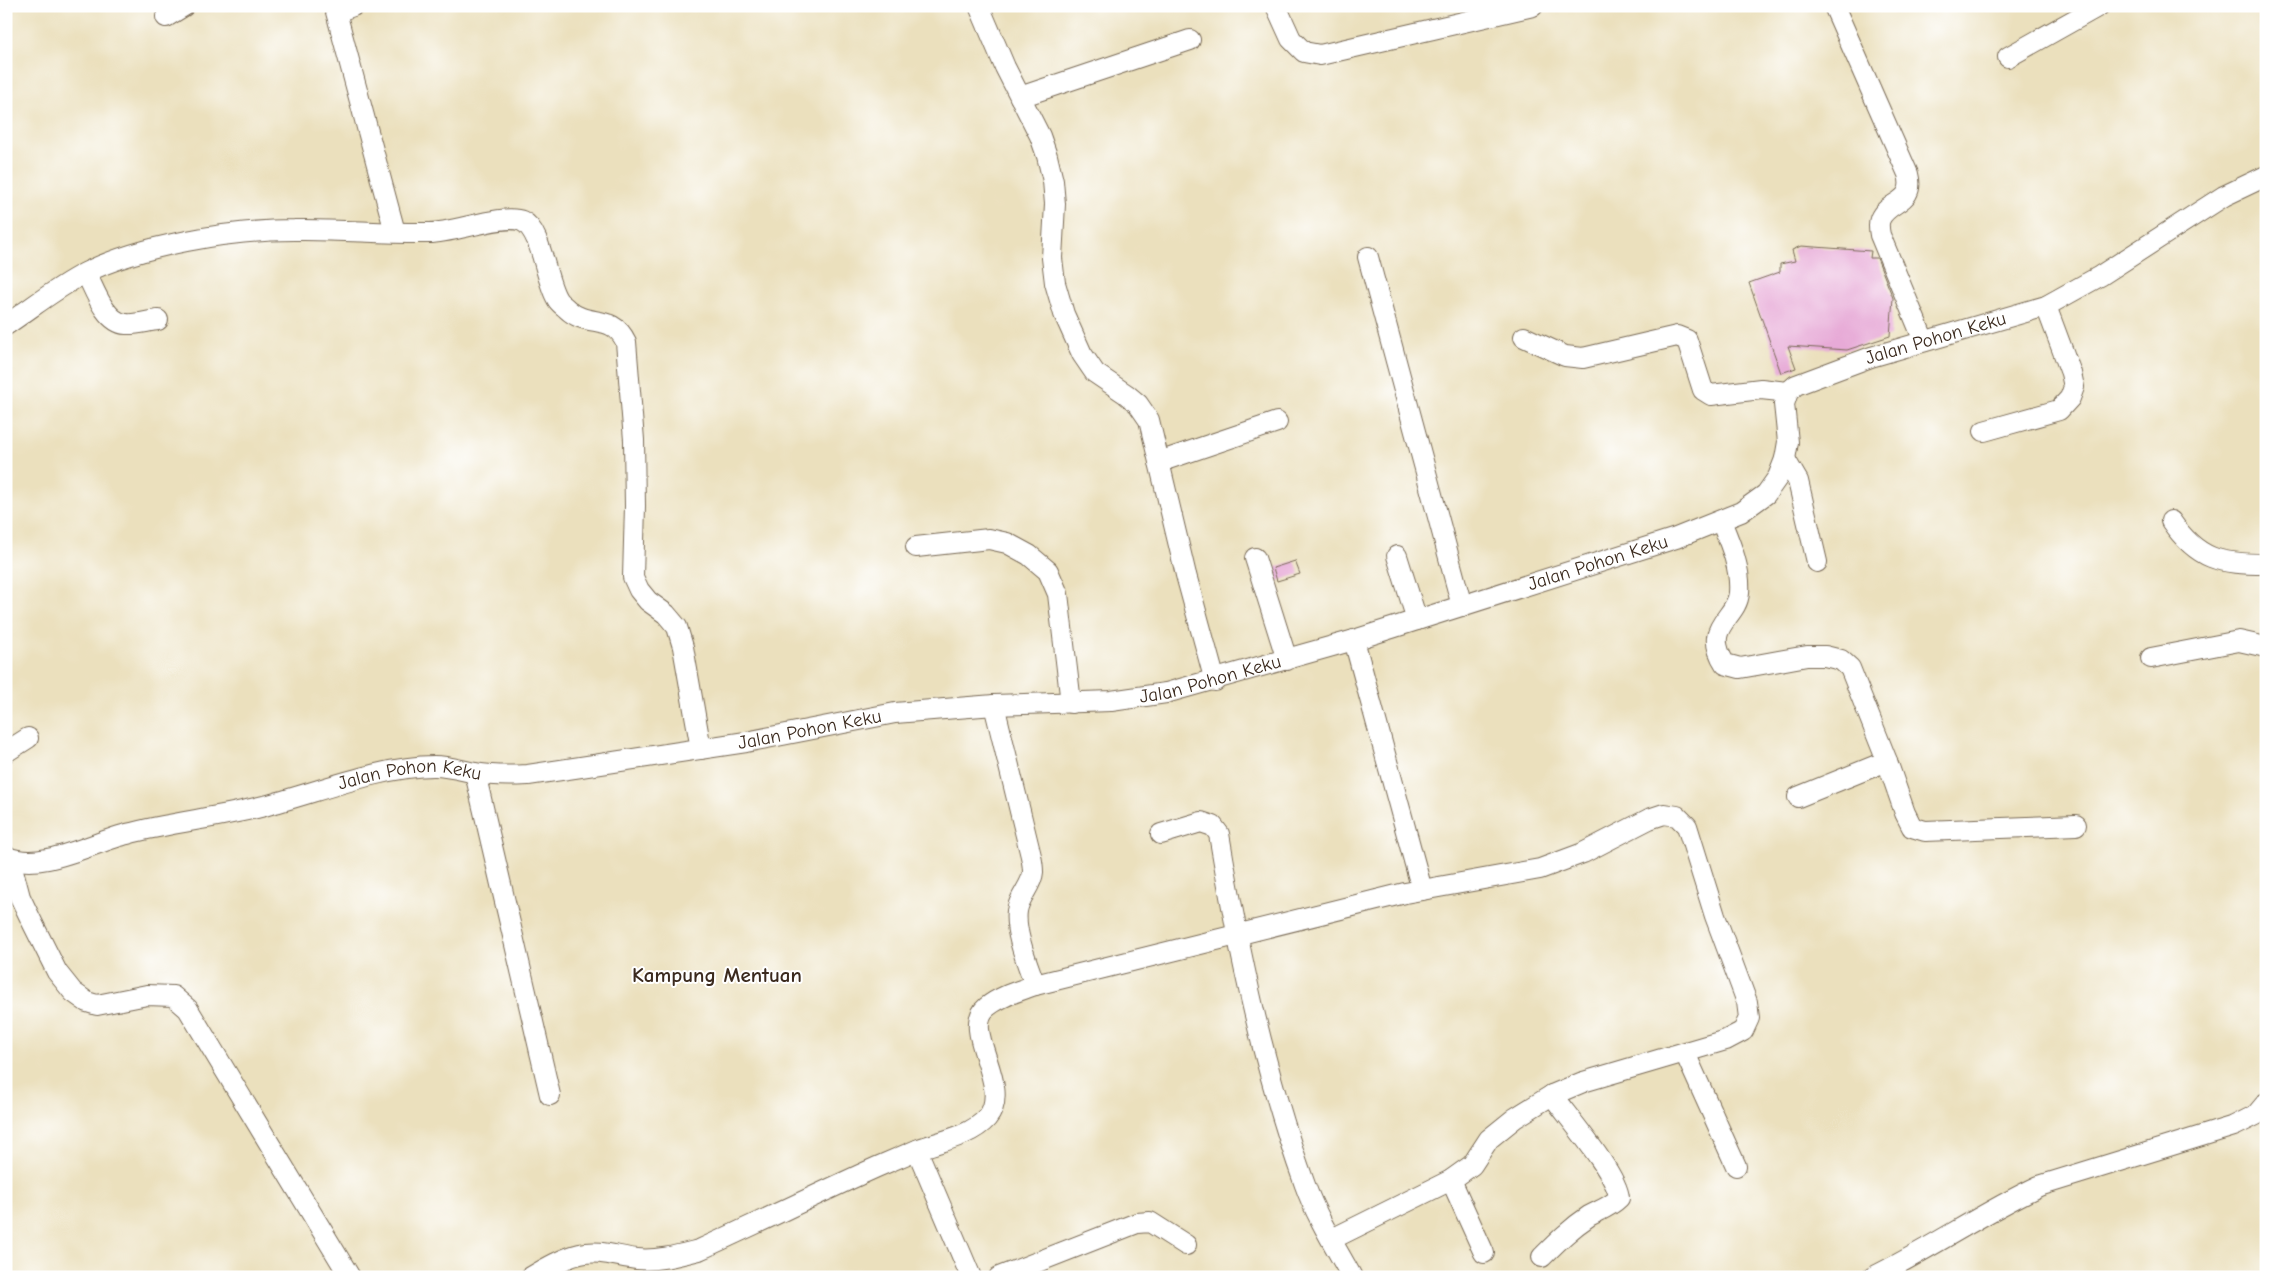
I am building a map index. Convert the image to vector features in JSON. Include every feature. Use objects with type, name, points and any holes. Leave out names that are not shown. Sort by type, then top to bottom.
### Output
[{"type":"street","points":[[166,17],[184,6]]},
{"type":"street","points":[[979,6],[1020,97],[1040,136],[1053,181],[1055,204],[1052,258],[1055,283],[1064,314],[1082,354],[1095,373],[1138,404],[1149,420],[1186,575],[1214,681]]},
{"type":"street","points":[[1276,6],[1291,39],[1304,52],[1320,54],[1533,6]]},
{"type":"street","points":[[1834,6],[1908,174],[1910,182],[1906,195],[1880,218],[1879,225],[1880,235],[1924,341]]},
{"type":"street","points":[[2008,57],[2099,6]]},
{"type":"street","points":[[341,8],[395,232]]},
{"type":"street","points":[[1020,97],[1190,40]]},
{"type":"street","name":"Jalan Pohon Keku","points":[[8,858],[31,861],[50,859],[112,837],[144,829],[207,820],[372,776],[406,769],[434,766],[499,776],[528,775],[701,749],[895,713],[994,704],[1071,703],[1166,693],[1354,640],[1676,538],[1741,512],[1766,494],[1778,478],[1785,459],[1788,442],[1784,404],[1788,392],[1796,385],[1814,377],[1924,341],[2046,306],[2100,276],[2224,196],[2266,176]]},
{"type":"street","points":[[6,325],[56,289],[86,273],[108,263],[180,243],[233,233],[292,230],[431,233],[458,230],[504,219],[522,221],[534,230],[548,280],[557,300],[572,314],[593,321],[611,324],[620,330],[626,342],[634,440],[633,577],[638,590],[648,601],[666,614],[677,627],[683,647],[701,749]]},
{"type":"street","points":[[1368,257],[1462,606]]},
{"type":"street","points":[[86,273],[108,314],[117,322],[126,324],[158,320]]},
{"type":"street","points":[[1984,431],[2059,410],[2070,398],[2074,387],[2071,373],[2046,306]]},
{"type":"street","points":[[1524,337],[1565,356],[1583,358],[1677,336],[1687,340],[1703,390],[1711,395],[1762,390],[1788,392]]},
{"type":"street","points":[[1159,462],[1277,422]]},
{"type":"street","points":[[1785,459],[1798,481],[1817,562]]},
{"type":"street","points":[[1721,521],[1733,552],[1739,577],[1739,595],[1723,621],[1717,637],[1719,654],[1725,664],[1740,668],[1807,656],[1825,656],[1840,660],[1850,668],[1887,761],[1905,813],[1912,826],[1924,831],[2076,825]]},
{"type":"street","points":[[2170,521],[2183,539],[2207,557],[2237,564],[2266,564]]},
{"type":"street","points":[[916,547],[988,539],[1007,543],[1029,555],[1048,571],[1058,594],[1071,703]]},
{"type":"street","points":[[1397,556],[1418,620]]},
{"type":"street","points":[[1255,558],[1287,660]]},
{"type":"street","points":[[1354,640],[1422,890]]},
{"type":"street","points":[[2151,658],[2239,641],[2266,647]]},
{"type":"street","points":[[994,704],[1031,856],[1033,873],[1027,888],[1019,899],[1016,913],[1017,927],[1035,985]]},
{"type":"street","points":[[6,752],[28,738]]},
{"type":"street","points":[[1798,797],[1887,761]]},
{"type":"street","points":[[475,773],[550,1095]]},
{"type":"street","points":[[531,1277],[550,1266],[580,1254],[602,1252],[637,1259],[647,1259],[667,1258],[699,1250],[917,1150],[972,1130],[987,1118],[994,1106],[995,1091],[978,1029],[979,1018],[986,1008],[1035,985],[1422,890],[1540,869],[1584,853],[1649,819],[1664,814],[1677,816],[1687,826],[1715,916],[1747,1002],[1749,1018],[1742,1031],[1726,1040],[1583,1082],[1552,1095],[1515,1118],[1489,1139],[1472,1165],[1451,1180],[1332,1238]]},
{"type":"street","points":[[1161,834],[1201,822],[1213,826],[1219,834],[1236,935],[1262,1043],[1306,1186],[1352,1277]]},
{"type":"street","points":[[8,858],[26,911],[57,972],[73,992],[86,1002],[97,1005],[147,995],[173,996],[188,1009],[350,1277]]},
{"type":"street","points":[[1686,1052],[1736,1166]]},
{"type":"street","points":[[1542,1257],[1566,1233],[1590,1216],[1612,1205],[1619,1198],[1619,1189],[1608,1172],[1552,1095]]},
{"type":"street","points":[[1873,1277],[1928,1249],[2039,1186],[2234,1126],[2256,1115],[2266,1103]]},
{"type":"street","points":[[917,1150],[971,1277]]},
{"type":"street","points":[[1451,1180],[1484,1253]]},
{"type":"street","points":[[999,1277],[1137,1223],[1150,1222],[1186,1245]]},
{"type":"building","points":[[1801,246],[1871,251],[1870,258],[1877,258],[1893,298],[1890,336],[1847,350],[1788,346],[1796,368],[1781,373],[1749,283],[1780,272],[1780,264],[1795,261],[1792,250]]},
{"type":"building","points":[[1295,561],[1300,574],[1277,581],[1273,568]]},
{"type":"district","name":"Kampung Mentuan","points":[[717,975]]}]
